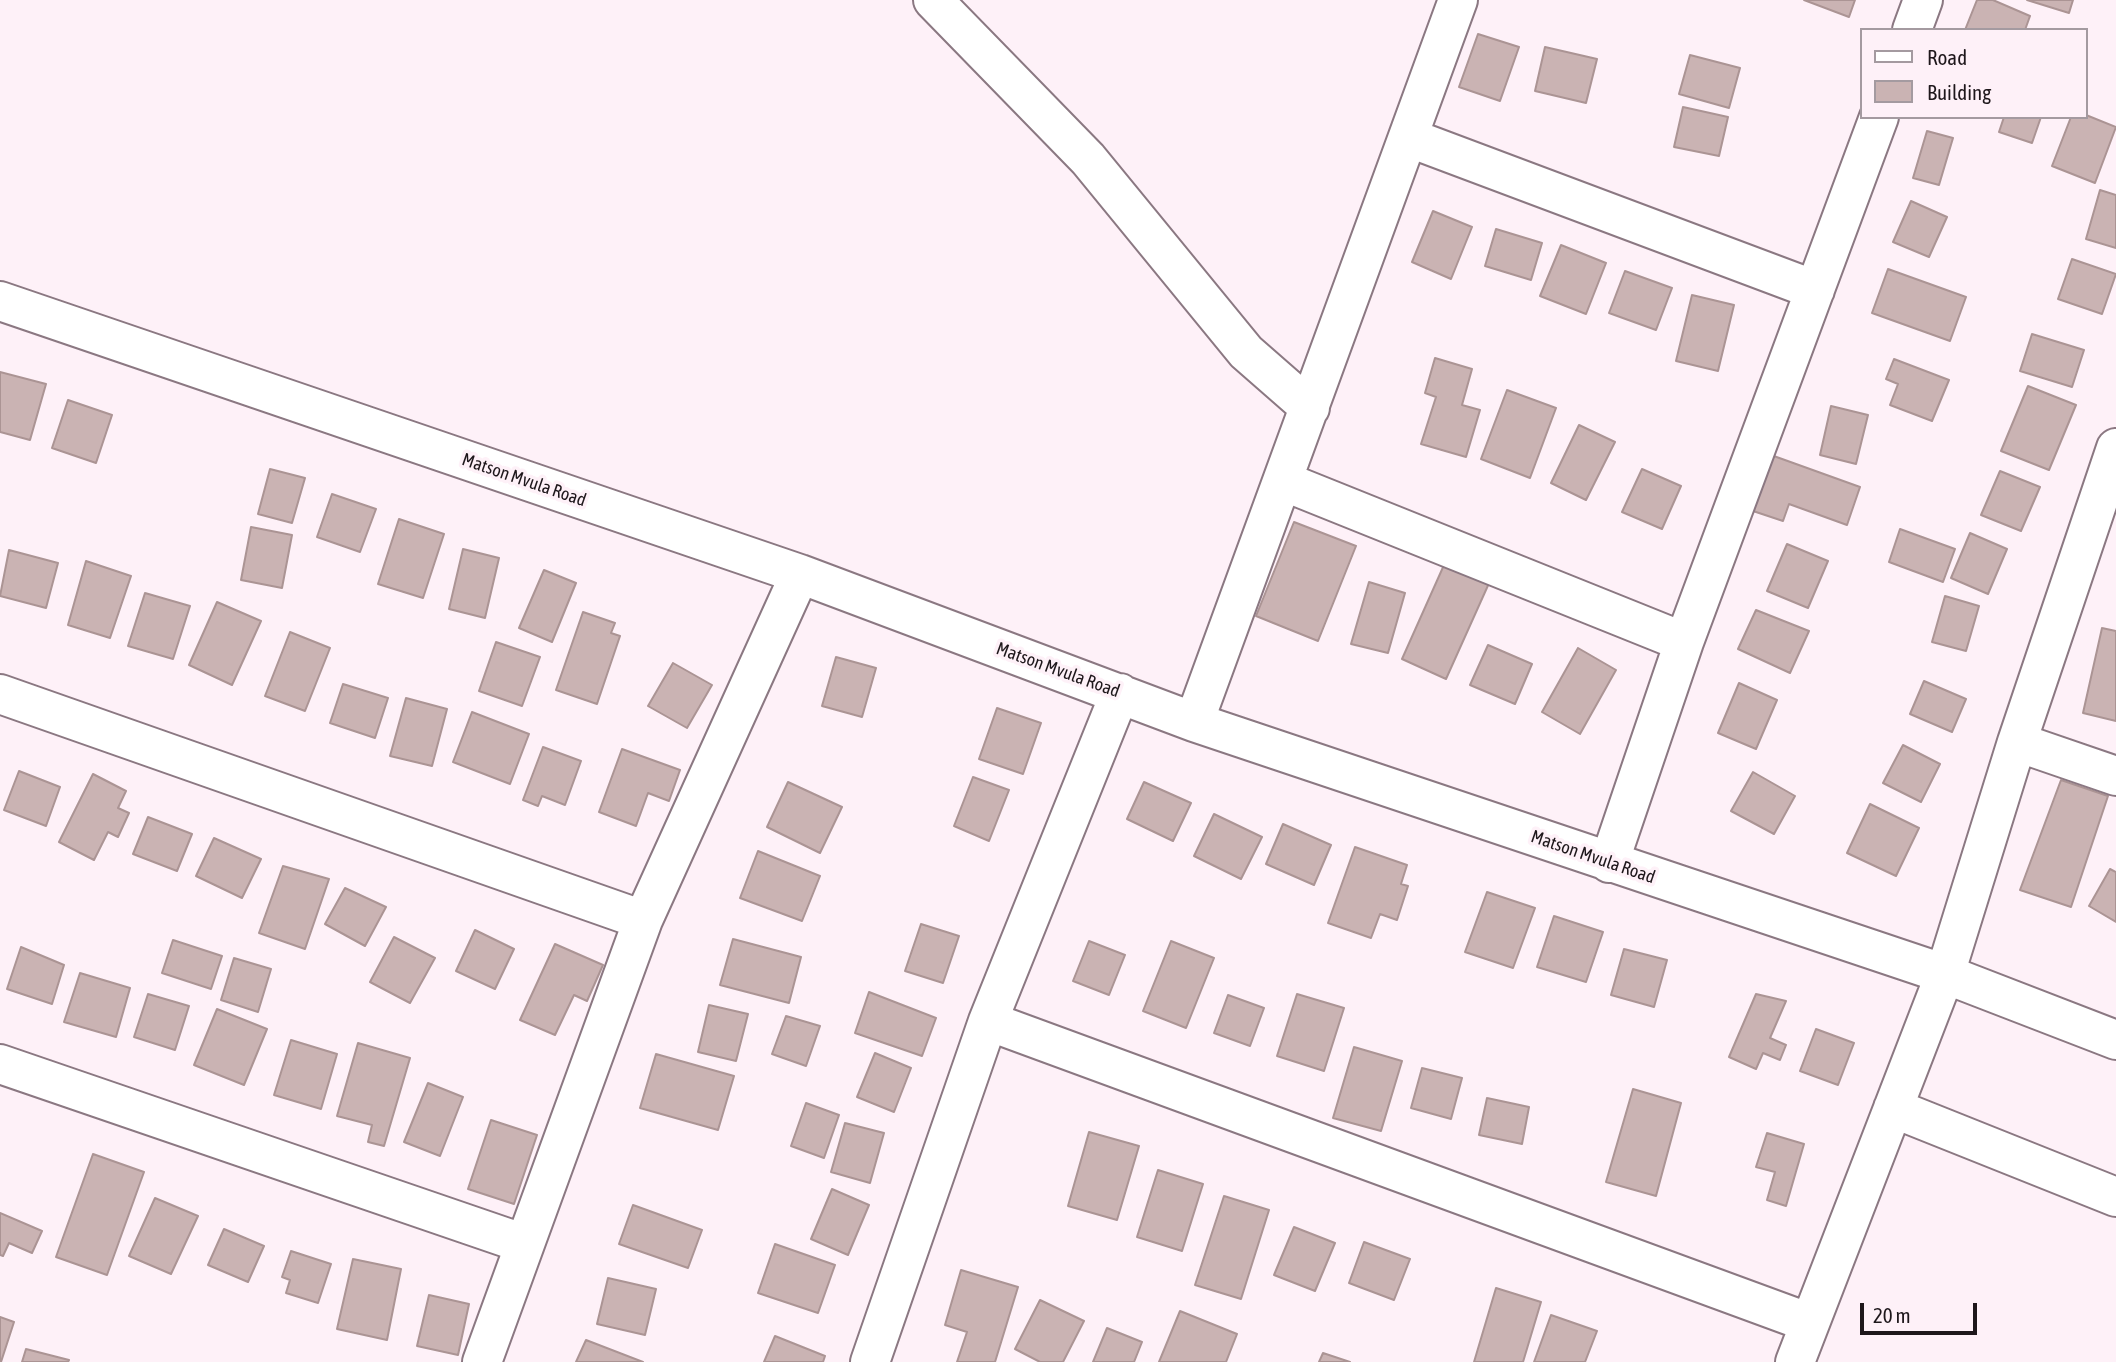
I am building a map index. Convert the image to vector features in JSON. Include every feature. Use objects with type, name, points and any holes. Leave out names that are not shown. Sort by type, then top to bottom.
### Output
[{"type":"street","points":[[933,0],[1088,159],[1246,352],[1310,408]]},
{"type":"street","points":[[1194,722],[1410,138],[1458,0]]},
{"type":"street","points":[[1913,28],[1923,0]]},
{"type":"street","points":[[1609,863],[1684,642],[1878,119]]},
{"type":"street","points":[[1410,138],[1815,290]]},
{"type":"street","name":"Matson Mvula Road","points":[[0,301],[800,574],[1194,722],[1945,974],[2116,1040]]},
{"type":"street","points":[[1795,1362],[1945,974],[2017,741],[2116,448]]},
{"type":"street","points":[[1283,481],[1684,642]]},
{"type":"street","points":[[482,1362],[643,920],[800,574]]},
{"type":"street","points":[[871,1362],[988,1021],[1120,693]]},
{"type":"street","points":[[0,694],[643,920]]},
{"type":"street","points":[[2017,741],[2116,776]]},
{"type":"street","points":[[988,1021],[1810,1323]]},
{"type":"street","points":[[0,1064],[525,1244]]},
{"type":"street","points":[[1893,1108],[2116,1197]]},
{"type":"building","points":[[1804,0],[1855,0],[1849,17]]},
{"type":"building","points":[[1977,0],[1993,0],[2030,16],[2026,28],[1966,28]]},
{"type":"building","points":[[2027,0],[2073,0],[2069,13]]},
{"type":"building","points":[[1478,34],[1519,47],[1500,101],[1459,87]]},
{"type":"building","points":[[1545,47],[1597,59],[1586,103],[1535,91]]},
{"type":"building","points":[[1690,55],[1740,68],[1729,108],[1679,94]]},
{"type":"building","points":[[1683,107],[1728,117],[1719,156],[1674,147]]},
{"type":"building","points":[[2088,116],[2116,127],[2095,183],[2052,166],[2070,119],[2088,119]]},
{"type":"building","points":[[2003,119],[2040,119],[2032,143],[1999,132]]},
{"type":"building","points":[[1927,131],[1953,138],[1939,185],[1913,178]]},
{"type":"building","points":[[2100,190],[2116,195],[2116,248],[2086,239]]},
{"type":"building","points":[[1911,201],[1947,217],[1929,257],[1893,242]]},
{"type":"building","points":[[1433,211],[1472,227],[1451,279],[1412,262]]},
{"type":"building","points":[[1496,229],[1542,243],[1531,280],[1485,266]]},
{"type":"building","points":[[1561,245],[1606,263],[1586,314],[1540,296]]},
{"type":"building","points":[[2072,259],[2116,274],[2102,314],[2058,299]]},
{"type":"building","points":[[1888,269],[1966,297],[1950,341],[1872,313]]},
{"type":"building","points":[[1625,271],[1672,288],[1656,330],[1609,313]]},
{"type":"building","points":[[1692,295],[1734,305],[1718,371],[1676,361]]},
{"type":"building","points":[[2032,334],[2084,350],[2072,387],[2020,371]]},
{"type":"building","points":[[1435,358],[1472,369],[1462,405],[1480,410],[1466,457],[1421,444],[1436,397],[1425,393]]},
{"type":"building","points":[[1894,359],[1949,380],[1932,421],[1890,405],[1898,384],[1886,379]]},
{"type":"building","points":[[0,372],[46,384],[30,440],[0,432]]},
{"type":"building","points":[[2028,386],[2076,405],[2049,470],[2001,451]]},
{"type":"building","points":[[1507,390],[1556,408],[1530,478],[1481,459]]},
{"type":"building","points":[[68,400],[112,415],[96,463],[52,448]]},
{"type":"building","points":[[1831,406],[1868,415],[1856,464],[1820,455]]},
{"type":"building","points":[[1579,425],[1615,442],[1586,500],[1551,483]]},
{"type":"building","points":[[1771,455],[1860,487],[1847,525],[1789,504],[1783,521],[1750,510]]},
{"type":"building","points":[[270,469],[305,478],[292,523],[258,514]]},
{"type":"building","points":[[1642,469],[1681,486],[1662,529],[1622,512]]},
{"type":"building","points":[[2000,471],[2040,487],[2021,531],[1981,515]]},
{"type":"building","points":[[332,494],[376,509],[360,552],[317,537]]},
{"type":"building","points":[[399,519],[444,534],[423,598],[378,584]]},
{"type":"building","points":[[1294,522],[1356,546],[1318,641],[1256,616]]},
{"type":"building","points":[[251,527],[292,535],[282,588],[241,580]]},
{"type":"building","points":[[1900,529],[1955,549],[1943,582],[1889,562]]},
{"type":"building","points":[[1970,533],[2007,549],[1988,594],[1951,578]]},
{"type":"building","points":[[1787,544],[1828,561],[1808,608],[1767,591]]},
{"type":"building","points":[[463,549],[499,558],[485,618],[449,609]]},
{"type":"building","points":[[9,550],[58,563],[46,608],[0,596]]},
{"type":"building","points":[[86,561],[131,576],[110,638],[68,625]]},
{"type":"building","points":[[1444,565],[1490,581],[1446,679],[1402,659]]},
{"type":"building","points":[[544,570],[576,583],[552,642],[519,628]]},
{"type":"building","points":[[1369,582],[1405,593],[1388,653],[1351,644]]},
{"type":"building","points":[[145,593],[190,606],[173,659],[128,646]]},
{"type":"building","points":[[1945,596],[1979,606],[1966,651],[1932,642]]},
{"type":"building","points":[[217,602],[261,621],[232,685],[189,665]]},
{"type":"building","points":[[1756,610],[1809,631],[1790,673],[1738,649]]},
{"type":"building","points":[[583,612],[615,623],[611,633],[620,636],[597,704],[556,690]]},
{"type":"building","points":[[2102,628],[2116,631],[2116,721],[2083,713]]},
{"type":"building","points":[[290,632],[330,648],[305,711],[265,696]]},
{"type":"building","points":[[496,642],[540,657],[522,706],[479,691]]},
{"type":"building","points":[[1488,645],[1532,664],[1515,704],[1470,685]]},
{"type":"building","points":[[1578,648],[1616,670],[1580,734],[1542,712]]},
{"type":"building","points":[[836,657],[876,668],[862,717],[822,706]]},
{"type":"building","points":[[673,663],[712,685],[687,728],[648,706]]},
{"type":"building","points":[[1924,681],[1966,699],[1952,732],[1910,714]]},
{"type":"building","points":[[1739,683],[1777,700],[1756,749],[1718,733]]},
{"type":"building","points":[[343,684],[388,698],[375,738],[330,723]]},
{"type":"building","points":[[406,698],[447,709],[432,766],[390,756]]},
{"type":"building","points":[[997,708],[1041,723],[1023,774],[979,759]]},
{"type":"building","points":[[472,712],[529,734],[510,784],[453,762]]},
{"type":"building","points":[[1903,745],[1940,764],[1921,802],[1883,783]]},
{"type":"building","points":[[543,747],[581,761],[565,805],[542,796],[538,806],[523,800]]},
{"type":"building","points":[[622,749],[680,770],[669,801],[648,793],[636,826],[599,812]]},
{"type":"building","points":[[19,771],[60,787],[46,826],[4,810]]},
{"type":"building","points":[[1753,772],[1795,796],[1774,834],[1731,811]]},
{"type":"building","points":[[93,774],[126,791],[118,808],[129,813],[118,837],[108,832],[94,860],[59,842]]},
{"type":"building","points":[[973,777],[1009,790],[989,841],[954,826]]},
{"type":"building","points":[[2061,780],[2108,796],[2071,907],[2020,890]]},
{"type":"building","points":[[788,782],[842,807],[820,853],[767,827]]},
{"type":"building","points":[[1144,782],[1191,803],[1173,841],[1127,819]]},
{"type":"building","points":[[1870,804],[1919,828],[1896,876],[1847,853]]},
{"type":"building","points":[[1214,814],[1262,837],[1241,879],[1194,856]]},
{"type":"building","points":[[148,817],[192,834],[177,871],[133,854]]},
{"type":"building","points":[[1283,824],[1331,845],[1314,885],[1266,864]]},
{"type":"building","points":[[214,838],[261,859],[242,898],[196,876]]},
{"type":"building","points":[[1355,847],[1407,865],[1401,884],[1408,886],[1397,920],[1380,914],[1371,938],[1328,923]]},
{"type":"building","points":[[758,851],[820,876],[802,921],[740,898]]},
{"type":"building","points":[[283,866],[329,879],[305,949],[259,933]]},
{"type":"building","points":[[2110,869],[2116,872],[2116,922],[2089,906]]},
{"type":"building","points":[[345,888],[386,907],[365,946],[325,924]]},
{"type":"building","points":[[1487,892],[1535,908],[1513,968],[1465,952]]},
{"type":"building","points":[[1554,916],[1603,932],[1586,982],[1537,967]]},
{"type":"building","points":[[921,924],[959,936],[943,983],[905,971]]},
{"type":"building","points":[[475,930],[514,949],[495,989],[456,971]]},
{"type":"building","points":[[394,937],[435,958],[410,1003],[370,982]]},
{"type":"building","points":[[733,939],[801,957],[789,1003],[720,985]]},
{"type":"building","points":[[173,940],[222,956],[211,989],[162,973]]},
{"type":"building","points":[[1089,941],[1125,955],[1109,995],[1073,981]]},
{"type":"building","points":[[1171,941],[1214,958],[1186,1028],[1143,1011]]},
{"type":"building","points":[[555,944],[603,965],[587,1001],[574,995],[555,1035],[520,1020]]},
{"type":"building","points":[[21,947],[64,965],[52,1004],[7,989]]},
{"type":"building","points":[[1624,949],[1667,960],[1654,1007],[1611,995]]},
{"type":"building","points":[[234,958],[271,969],[258,1012],[221,1000]]},
{"type":"building","points":[[80,973],[130,988],[116,1037],[64,1022]]},
{"type":"building","points":[[869,992],[936,1018],[922,1056],[855,1033]]},
{"type":"building","points":[[148,994],[189,1006],[175,1050],[134,1037]]},
{"type":"building","points":[[1297,994],[1344,1008],[1324,1071],[1277,1056]]},
{"type":"building","points":[[1756,994],[1786,1001],[1770,1038],[1786,1045],[1780,1060],[1763,1053],[1756,1069],[1729,1057]]},
{"type":"building","points":[[1228,995],[1264,1008],[1250,1046],[1214,1033]]},
{"type":"building","points":[[709,1005],[748,1014],[736,1061],[698,1052]]},
{"type":"building","points":[[217,1009],[267,1029],[244,1085],[194,1065]]},
{"type":"building","points":[[786,1016],[820,1026],[806,1066],[772,1054]]},
{"type":"building","points":[[1816,1029],[1854,1043],[1838,1085],[1800,1071]]},
{"type":"building","points":[[291,1040],[337,1054],[321,1109],[274,1095]]},
{"type":"building","points":[[358,1043],[410,1058],[384,1146],[368,1142],[372,1125],[337,1116]]},
{"type":"building","points":[[1354,1047],[1402,1061],[1381,1131],[1333,1118]]},
{"type":"building","points":[[875,1053],[911,1068],[894,1112],[857,1097]]},
{"type":"building","points":[[656,1054],[734,1076],[718,1130],[640,1108]]},
{"type":"building","points":[[1422,1068],[1462,1078],[1451,1119],[1411,1108]]},
{"type":"building","points":[[428,1083],[463,1097],[440,1156],[404,1142]]},
{"type":"building","points":[[1633,1089],[1681,1103],[1656,1196],[1606,1182]]},
{"type":"building","points":[[1487,1098],[1529,1107],[1522,1144],[1479,1135]]},
{"type":"building","points":[[806,1103],[839,1115],[824,1158],[791,1146]]},
{"type":"building","points":[[491,1120],[537,1135],[514,1204],[468,1189]]},
{"type":"building","points":[[845,1123],[884,1133],[870,1183],[831,1172]]},
{"type":"building","points":[[1089,1132],[1139,1146],[1117,1220],[1068,1206]]},
{"type":"building","points":[[1767,1133],[1804,1144],[1786,1206],[1767,1200],[1775,1172],[1756,1167]]},
{"type":"building","points":[[93,1154],[144,1172],[107,1275],[56,1257]]},
{"type":"building","points":[[1158,1170],[1203,1184],[1182,1251],[1137,1237]]},
{"type":"building","points":[[832,1189],[869,1205],[848,1255],[811,1239]]},
{"type":"building","points":[[1224,1196],[1269,1210],[1241,1299],[1195,1285]]},
{"type":"building","points":[[155,1198],[198,1216],[171,1274],[129,1256]]},
{"type":"building","points":[[633,1205],[702,1230],[688,1268],[619,1244]]},
{"type":"building","points":[[0,1213],[42,1231],[32,1253],[9,1243],[3,1256],[0,1255]]},
{"type":"building","points":[[1294,1227],[1335,1243],[1315,1291],[1274,1275]]},
{"type":"building","points":[[224,1229],[264,1246],[248,1282],[208,1265]]},
{"type":"building","points":[[1364,1242],[1410,1259],[1394,1300],[1349,1283]]},
{"type":"building","points":[[775,1244],[835,1265],[818,1313],[758,1293]]},
{"type":"building","points":[[291,1251],[331,1264],[318,1303],[286,1293],[290,1280],[282,1277]]},
{"type":"building","points":[[353,1259],[401,1269],[387,1340],[337,1329]]},
{"type":"building","points":[[961,1270],[1018,1287],[995,1362],[957,1362],[967,1332],[945,1325]]},
{"type":"building","points":[[608,1278],[656,1289],[645,1335],[597,1324]]},
{"type":"building","points":[[1496,1288],[1541,1302],[1523,1362],[1474,1362]]},
{"type":"building","points":[[429,1295],[469,1304],[458,1355],[417,1346]]},
{"type":"building","points":[[1040,1300],[1084,1321],[1063,1362],[1040,1362],[1015,1349]]},
{"type":"building","points":[[1180,1311],[1237,1334],[1226,1362],[1159,1362]]},
{"type":"building","points":[[1551,1315],[1597,1331],[1585,1362],[1534,1362]]},
{"type":"building","points":[[0,1317],[14,1322],[1,1362],[0,1362]]},
{"type":"building","points":[[1107,1328],[1142,1342],[1134,1362],[1093,1362]]},
{"type":"building","points":[[775,1336],[825,1356],[823,1362],[764,1362]]},
{"type":"building","points":[[586,1340],[643,1362],[576,1362]]},
{"type":"building","points":[[26,1349],[69,1360],[22,1362]]},
{"type":"building","points":[[1323,1353],[1350,1362],[1319,1362]]}]
